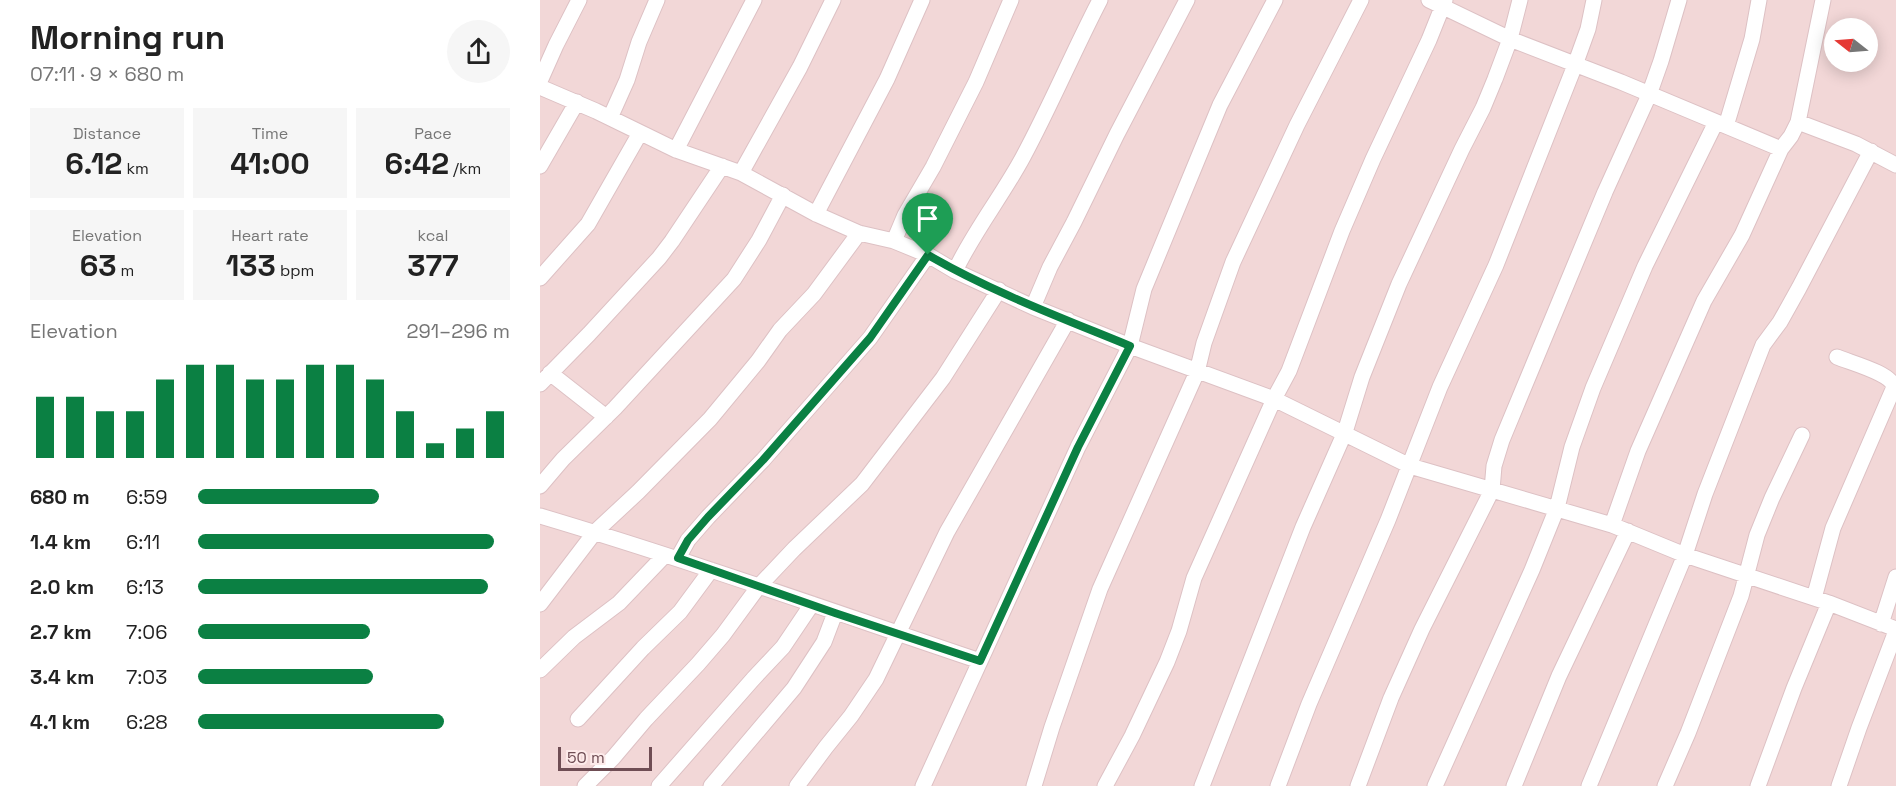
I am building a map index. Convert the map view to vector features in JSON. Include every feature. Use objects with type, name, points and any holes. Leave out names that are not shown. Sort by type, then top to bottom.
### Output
[{"type":"street","points":[[540,81],[579,0]]},
{"type":"street","points":[[610,118],[657,0]]},
{"type":"street","points":[[676,150],[754,0]]},
{"type":"street","points":[[741,173],[800,67],[833,0]]},
{"type":"street","points":[[816,214],[887,79],[922,0]]},
{"type":"street","points":[[894,241],[905,215],[933,168],[976,82],[1011,0]]},
{"type":"street","points":[[955,271],[968,243],[998,201],[1022,158],[1100,0]]},
{"type":"street","points":[[1033,307],[1050,267],[1187,0]]},
{"type":"street","points":[[923,786],[1078,447],[1130,346],[1144,289],[1220,105],[1275,0]]},
{"type":"street","points":[[1034,786],[1100,588],[1197,372],[1204,343],[1233,262],[1297,125],[1361,0]]},
{"type":"street","points":[[1202,786],[1303,527],[1345,432],[1362,376],[1399,284],[1483,108],[1510,39],[1520,0]]},
{"type":"street","points":[[1278,786],[1410,466],[1440,387],[1496,265],[1575,65],[1588,28],[1594,0]]},
{"type":"street","points":[[1358,786],[1391,698],[1422,629],[1492,490],[1494,466],[1502,440],[1605,192],[1649,94],[1679,0]]},
{"type":"street","points":[[1435,786],[1532,570],[1557,508],[1572,447],[1593,388],[1646,267],[1721,124],[1752,39],[1759,0]]},
{"type":"street","points":[[1612,525],[1638,451],[1704,301],[1742,235],[1781,149],[1798,122],[1822,0]]},
{"type":"street","points":[[1105,786],[1167,662],[1194,578],[1288,371],[1355,200],[1439,2],[1510,39],[1781,149]]},
{"type":"street","points":[[540,87],[577,102],[676,150],[741,173],[816,214],[859,232],[894,241],[928,255],[955,271],[1033,307],[1197,372],[1274,399],[1410,466],[1612,525],[1685,555],[1829,603],[1891,628]]},
{"type":"street","points":[[540,166],[577,102]]},
{"type":"street","points":[[1798,122],[1856,144],[1896,165]]},
{"type":"street","points":[[540,278],[588,224],[640,133]]},
{"type":"street","points":[[1589,786],[1685,555],[1705,494],[1763,345],[1780,322],[1799,288],[1871,151]]},
{"type":"street","points":[[606,417],[545,378],[659,258],[722,166]]},
{"type":"street","points":[[540,486],[734,279],[759,240],[783,195]]},
{"type":"street","points":[[540,604],[595,532],[710,419],[758,361],[780,330],[814,294],[859,232]]},
{"type":"street","points":[[540,670],[574,637],[619,603],[671,557],[763,460],[870,338],[928,255]]},
{"type":"street","points":[[585,786],[698,664],[759,586],[862,484],[943,378],[999,290]]},
{"type":"street","points":[[797,786],[851,716],[876,679],[947,532],[1068,320]]},
{"type":"street","points":[[1814,598],[1833,528],[1894,387],[1890,380],[1880,374],[1837,357]]},
{"type":"street","points":[[1665,786],[1741,596],[1757,535],[1802,435]]},
{"type":"street","points":[[540,516],[711,570],[980,661]]},
{"type":"street","points":[[1514,786],[1559,676],[1628,531]]},
{"type":"street","points":[[578,719],[643,648],[680,612],[711,570]]},
{"type":"street","points":[[1839,786],[1891,628],[1896,577]]},
{"type":"street","points":[[1758,786],[1794,688],[1829,603]]},
{"type":"street","points":[[659,786],[783,647],[812,604]]},
{"type":"street","points":[[711,786],[794,688],[824,642],[835,613]]},
{"type":"shaded area","points":[[540,0],[1896,0],[1896,786],[540,786]]},
{"type":"route","points":[[928,255],[955,271],[1033,307],[1130,346],[1078,447],[980,661],[678,558],[688,540],[708,517],[763,460],[870,338],[928,255]]}]
